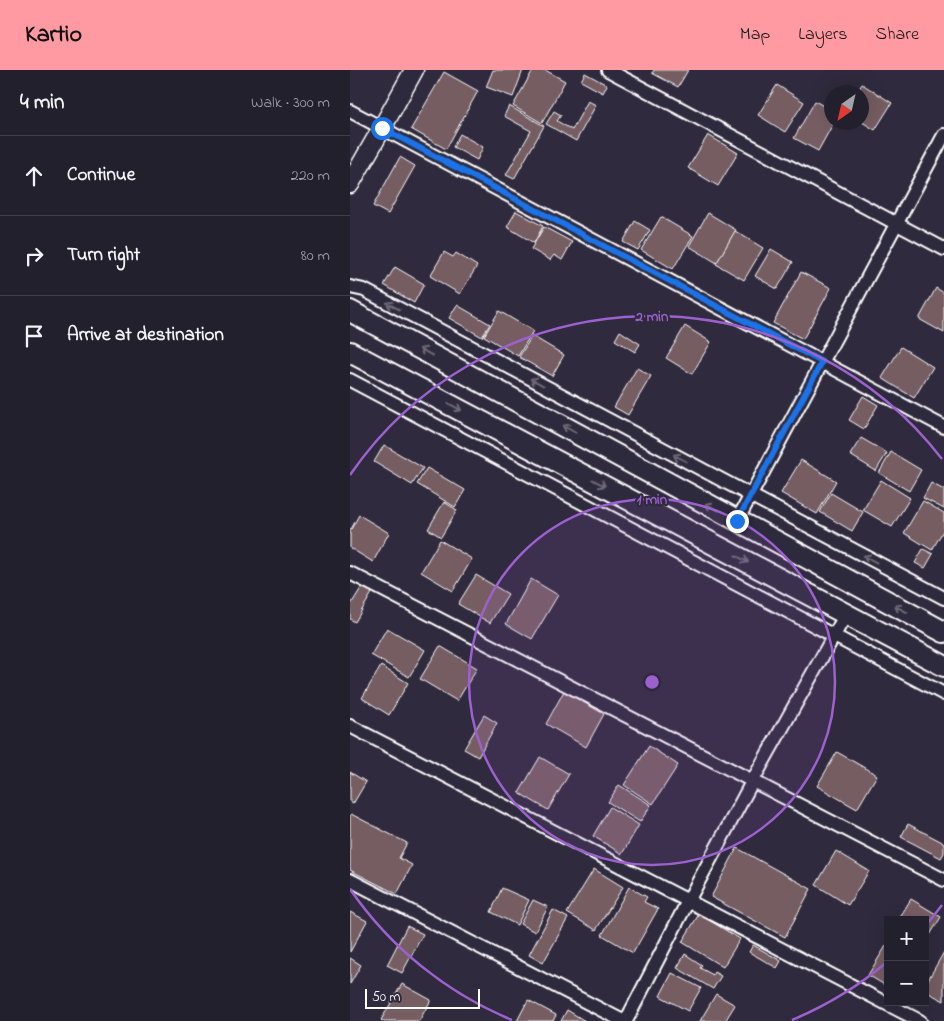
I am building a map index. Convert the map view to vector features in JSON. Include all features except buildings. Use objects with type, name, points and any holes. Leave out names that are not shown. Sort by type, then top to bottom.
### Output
[{"type":"main road","points":[[350,184],[414,70]]},
{"type":"main road","points":[[350,311],[944,632]]},
{"type":"main road","points":[[350,352],[944,666]]},
{"type":"street","points":[[608,70],[944,249]]},
{"type":"street","points":[[350,111],[944,427]]},
{"type":"street","points":[[737,521],[944,136]]},
{"type":"street","points":[[350,288],[364,290],[944,598]]},
{"type":"street","points":[[350,380],[944,694]]},
{"type":"street","points":[[350,572],[944,880]]},
{"type":"street","points":[[350,880],[624,1021],[752,780],[846,614]]},
{"type":"street","points":[[350,726],[920,1021]]},
{"type":"route","points":[[382,128],[822,362],[737,521]]}]
